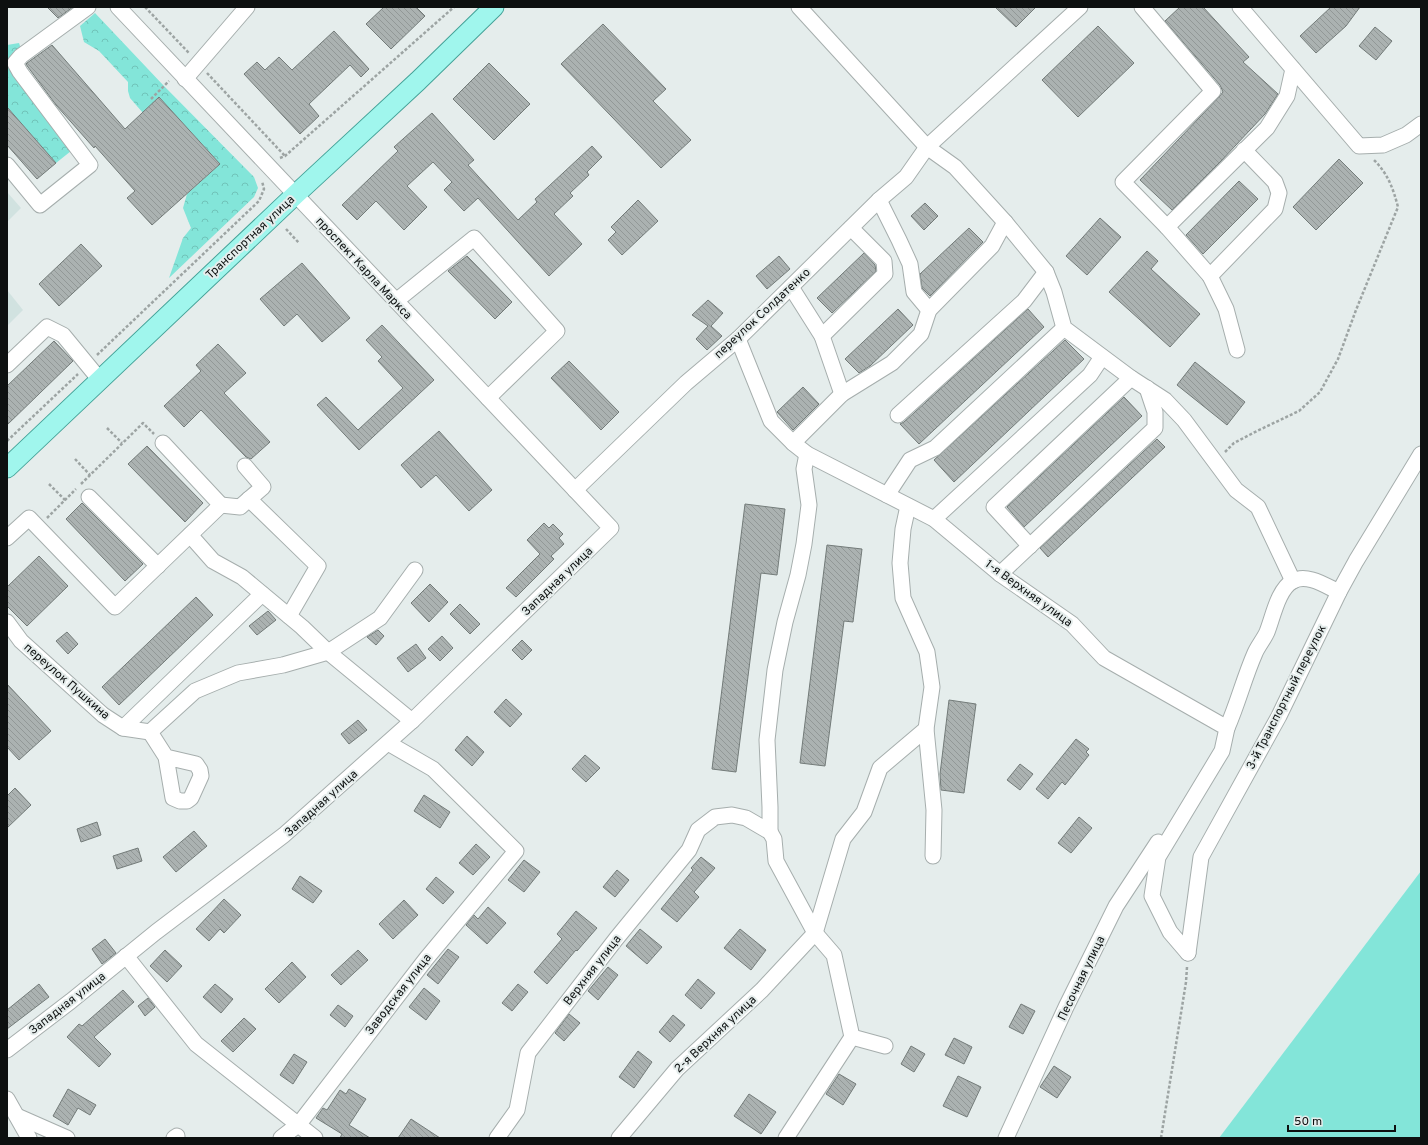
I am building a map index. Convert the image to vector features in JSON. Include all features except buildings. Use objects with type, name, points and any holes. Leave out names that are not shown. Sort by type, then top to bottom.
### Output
[{"type":"main road","name":"Транспортная улица","points":[[7,468],[295,195],[418,81],[494,7]]},
{"type":"street","points":[[7,165],[40,205],[90,165],[20,72],[15,63],[21,56],[88,7]]},
{"type":"street","name":"проспект Карла Маркса","points":[[118,7],[178,79],[295,195],[611,528]]},
{"type":"street","points":[[178,79],[199,63],[247,7]]},
{"type":"street","points":[[799,7],[927,148],[955,167],[1005,222],[1046,272],[1054,292],[1064,328],[1131,378],[1165,400],[1184,420],[1236,490],[1258,507],[1293,581]]},
{"type":"street","name":"переулок Солдатенко","points":[[575,490],[686,383],[738,339],[879,200],[906,177],[927,148],[1080,7]]},
{"type":"street","points":[[1142,7],[1213,91],[1123,182],[1167,227],[1210,276],[1226,309],[1237,350]]},
{"type":"street","points":[[1240,7],[1359,146],[1383,145],[1406,135],[1421,124]]},
{"type":"street","points":[[1167,227],[1267,128],[1287,96],[1293,69]]},
{"type":"street","points":[[1210,276],[1275,209],[1279,193],[1276,182],[1244,150]]},
{"type":"street","points":[[879,200],[910,264],[914,292],[930,310]]},
{"type":"street","points":[[793,443],[842,394],[892,363],[921,334],[930,310],[992,246],[1005,222]]},
{"type":"street","points":[[822,336],[885,274],[884,261],[851,228]]},
{"type":"street","points":[[396,301],[474,238],[557,331],[488,398]]},
{"type":"street","points":[[898,415],[1024,301],[1046,272]]},
{"type":"street","points":[[791,287],[822,336],[842,394]]},
{"type":"street","points":[[7,365],[47,327],[63,335],[100,380]]},
{"type":"street","points":[[887,495],[910,460],[935,448],[1064,328]]},
{"type":"street","name":"1-я Верхняя улица","points":[[738,339],[771,420],[793,443],[807,454],[934,520],[1000,574],[1072,624],[1104,658],[1228,728]]},
{"type":"street","points":[[934,520],[1090,375],[1102,357]]},
{"type":"street","points":[[1030,546],[994,507],[1131,378]]},
{"type":"street","points":[[1000,574],[1155,428],[1155,412],[1147,388]]},
{"type":"street","points":[[163,443],[221,505],[240,507],[263,487],[245,466]]},
{"type":"street","points":[[786,1138],[852,1037],[834,955],[816,933],[776,861],[774,840],[770,832],[767,740],[775,670],[804,544],[809,505],[804,469],[807,454]]},
{"type":"street","name":"3-й Транспортный переулок","points":[[1188,953],[1201,857],[1279,716],[1339,592],[1421,454]]},
{"type":"street","points":[[89,497],[158,566]]},
{"type":"street","points":[[249,499],[318,566],[289,616]]},
{"type":"street","points":[[7,538],[29,518],[114,607],[221,505]]},
{"type":"street","points":[[908,506],[903,529],[900,563],[903,598],[927,652],[932,687],[926,729],[934,810],[933,856]]},
{"type":"street","name":"Западная улица","points":[[7,1050],[71,1001],[156,932],[284,835],[412,721],[611,528]]},
{"type":"street","points":[[190,535],[213,561],[242,577],[289,616],[328,652],[412,721]]},
{"type":"street","points":[[166,758],[150,732],[195,691],[238,673],[283,665],[328,652],[380,618],[415,570]]},
{"type":"street","points":[[1188,953],[1170,932],[1152,896],[1158,857],[1222,751],[1228,728],[1245,679],[1256,652],[1267,633],[1281,594],[1286,586],[1293,581],[1300,579],[1311,580],[1339,592]]},
{"type":"street","points":[[123,728],[262,594]]},
{"type":"street","name":"переулок Пушкина","points":[[7,622],[21,641],[103,715],[123,728],[150,732]]},
{"type":"street","points":[[816,933],[843,839],[864,812],[880,768],[926,729]]},
{"type":"street","name":"Заводская улица","points":[[281,1138],[299,1124],[426,959],[516,851],[433,769],[388,743]]},
{"type":"street","name":"Верхняя улица","points":[[497,1138],[517,1110],[528,1053],[616,939],[689,850],[698,830],[715,818],[732,815],[746,818],[770,832]]},
{"type":"street","name":"Песочная улица","points":[[1006,1138],[1066,1007],[1116,906],[1157,843],[1174,830]]},
{"type":"street","name":"2-я Верхняя улица","points":[[619,1138],[677,1069],[762,990],[816,933]]},
{"type":"street","points":[[126,956],[196,1044],[315,1138]]},
{"type":"street","points":[[852,1037],[885,1046]]},
{"type":"street","points":[[7,1100],[29,1138]]},
{"type":"street","points":[[17,1116],[67,1138]]},
{"type":"path","points":[[145,7],[285,156],[454,7]]},
{"type":"path","points":[[151,99],[178,79]]},
{"type":"path","points":[[1215,463],[1234,443],[1299,411],[1320,392],[1338,359],[1356,310],[1398,207],[1394,190],[1383,169],[1359,146]]},
{"type":"path","points":[[7,441],[259,201]]},
{"type":"path","points":[[286,229],[299,243]]},
{"type":"path","points":[[38,527],[143,423],[163,443]]},
{"type":"path","points":[[107,428],[123,443]]},
{"type":"path","points":[[75,459],[90,475]]},
{"type":"path","points":[[49,484],[65,500]]},
{"type":"path","points":[[1161,1138],[1186,982],[1188,953]]},
{"type":"shaded area","points":[[7,192],[21,208],[7,222]]},
{"type":"shaded area","points":[[7,290],[23,310],[7,326]]},
{"type":"green space","points":[[95,13],[164,86],[254,177],[258,188],[254,197],[169,278],[183,238],[191,228],[183,208],[187,194],[220,164],[159,97],[143,113],[130,98],[128,82],[99,51],[84,42],[80,26]]},
{"type":"green space","points":[[19,43],[22,52],[11,62],[71,151],[56,163],[7,107],[7,45]]},
{"type":"green space","points":[[1421,871],[1421,1138],[1219,1138]]}]
